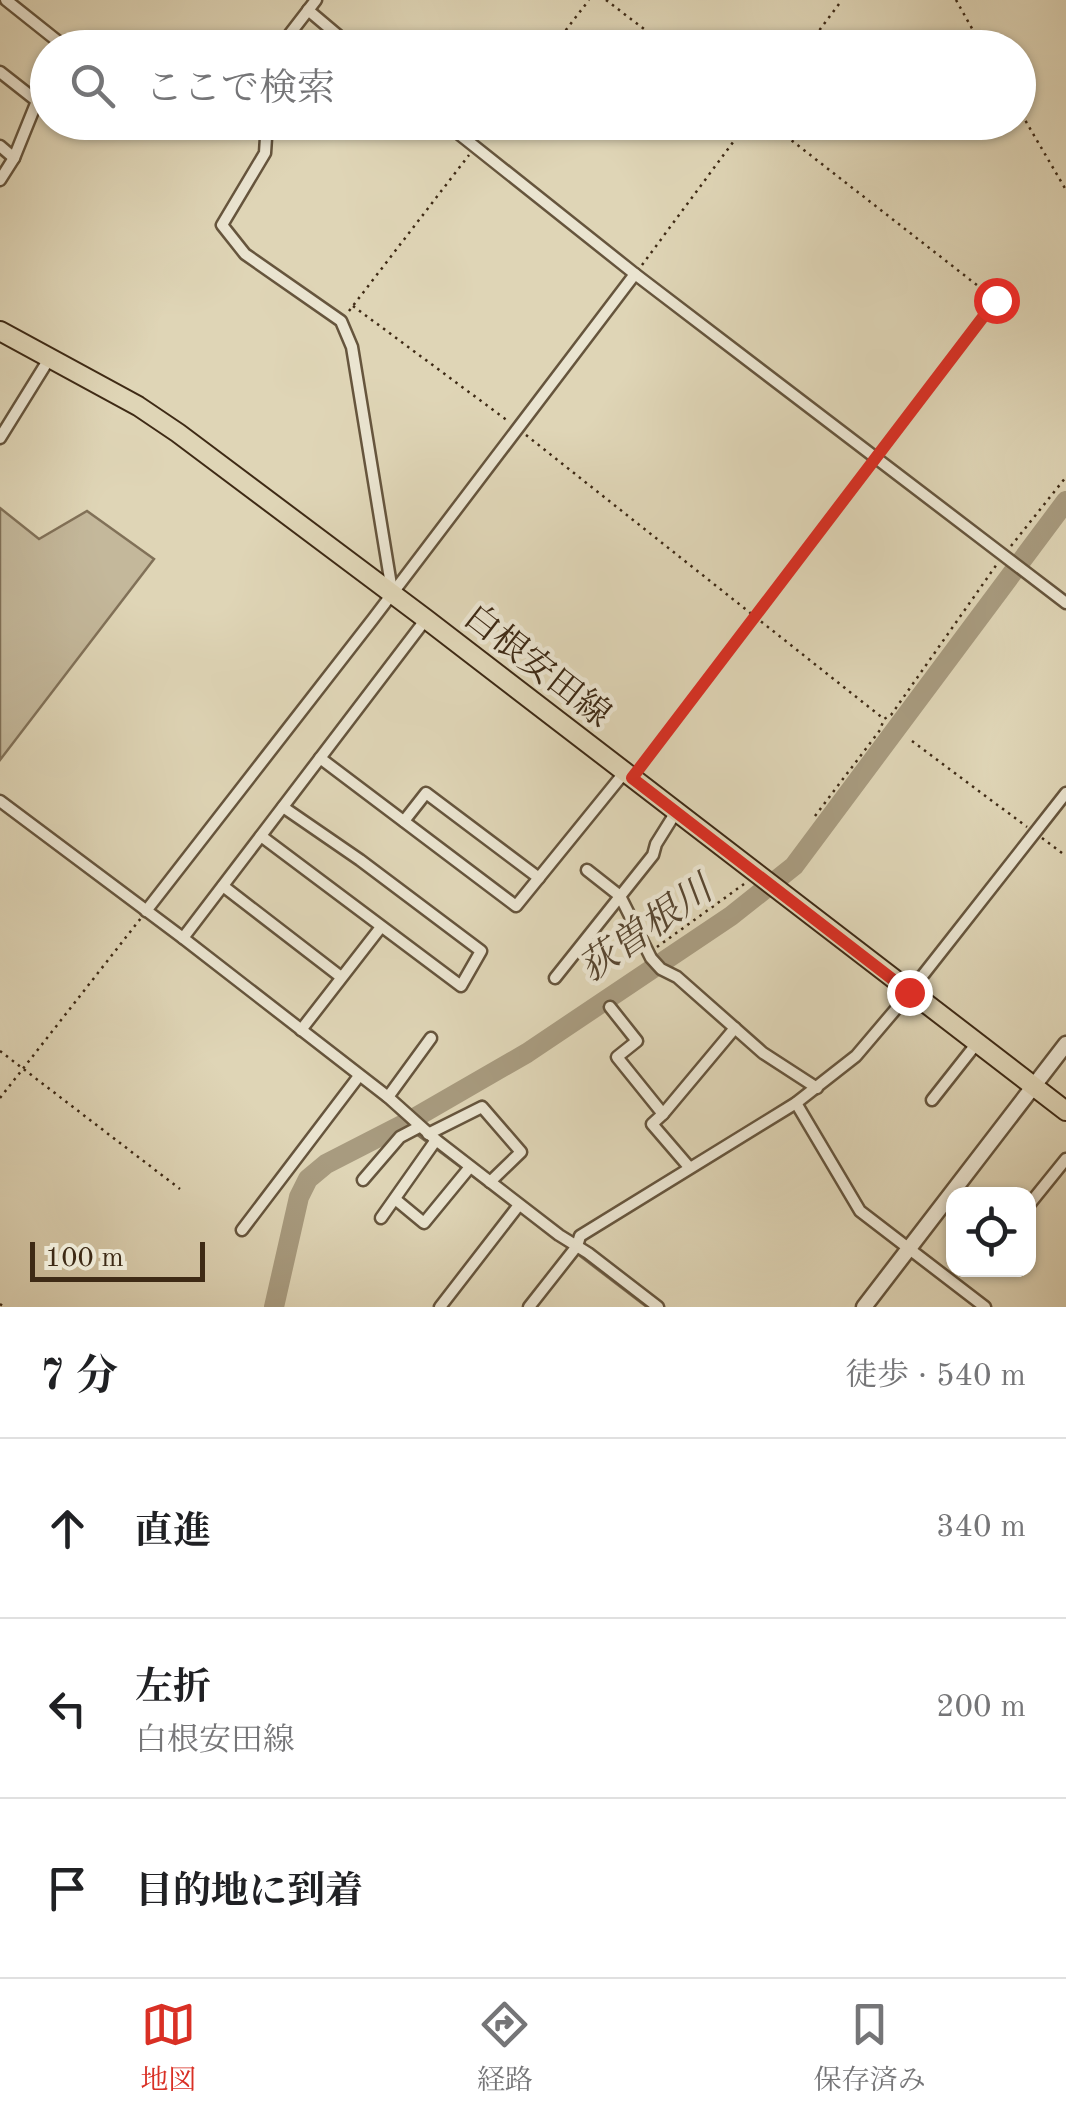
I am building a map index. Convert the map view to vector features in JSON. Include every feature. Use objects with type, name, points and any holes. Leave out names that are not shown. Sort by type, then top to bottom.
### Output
[{"type":"main road","name":"白根安田線","points":[[0,332],[138,406],[178,433],[1066,1111]]},
{"type":"street","points":[[6,0],[44,30]]},
{"type":"street","points":[[293,30],[312,5],[336,30]]},
{"type":"street","points":[[0,72],[30,96]]},
{"type":"street","points":[[0,180],[14,158],[30,117]]},
{"type":"street","points":[[266,140],[265,152],[222,225],[245,254],[340,321],[352,347],[392,594]]},
{"type":"street","points":[[465,140],[1066,604]]},
{"type":"street","points":[[0,146],[14,158]]},
{"type":"street","points":[[146,911],[635,274]]},
{"type":"street","points":[[0,438],[45,357]]},
{"type":"street","points":[[183,938],[426,619]]},
{"type":"street","points":[[320,758],[516,906],[628,775]]},
{"type":"street","points":[[404,821],[426,793],[539,878]]},
{"type":"street","points":[[529,1307],[577,1246],[580,1236],[796,1103],[856,1056],[1066,794]]},
{"type":"street","points":[[0,802],[388,1097],[428,1134],[558,1236],[588,1252],[658,1307]]},
{"type":"street","points":[[261,836],[461,986],[481,951],[283,807]]},
{"type":"street","points":[[555,978],[653,856],[676,812]]},
{"type":"street","points":[[587,870],[620,896],[661,969],[677,977],[762,1053],[817,1088]]},
{"type":"street","points":[[223,886],[340,977]]},
{"type":"street","points":[[301,1030],[381,926]]},
{"type":"street","points":[[610,1007],[637,1042],[617,1056],[663,1114]]},
{"type":"street","points":[[689,1167],[652,1124],[735,1028]]},
{"type":"street","points":[[388,1097],[431,1038]]},
{"type":"street","points":[[932,1100],[977,1043]]},
{"type":"street","points":[[864,1307],[1066,1044]]},
{"type":"street","points":[[242,1230],[359,1076]]},
{"type":"street","points":[[796,1103],[860,1212],[985,1307]]},
{"type":"street","points":[[364,1180],[400,1136],[428,1134],[482,1108],[521,1152],[490,1182]]},
{"type":"street","points":[[382,1218],[428,1134]]},
{"type":"street","points":[[1036,1196],[1066,1159]]},
{"type":"street","points":[[395,1198],[424,1222],[470,1166]]},
{"type":"street","points":[[440,1307],[519,1205]]},
{"type":"path","points":[[566,30],[589,0]]},
{"type":"path","points":[[606,0],[645,30]]},
{"type":"path","points":[[820,30],[842,0]]},
{"type":"path","points":[[956,0],[973,30]]},
{"type":"path","points":[[1036,139],[1066,190]]},
{"type":"path","points":[[481,140],[353,306],[517,428],[884,719]]},
{"type":"path","points":[[635,274],[735,140]]},
{"type":"path","points":[[628,775],[755,616],[996,300],[791,140]]},
{"type":"path","points":[[814,816],[1066,477]]},
{"type":"path","points":[[912,741],[1066,856]]},
{"type":"path","points":[[650,955],[757,874]]},
{"type":"path","points":[[0,1098],[146,911]]},
{"type":"path","points":[[0,1051],[180,1190]]},
{"type":"shaded area","points":[[0,508],[39,539],[87,511],[154,559],[0,760]]},
{"type":"waterway","name":"荻曽根川","points":[[274,1307],[299,1197],[308,1179],[326,1164],[527,1053],[731,916],[794,866],[1066,501]]},
{"type":"waterway","points":[[404,1124],[488,1187]]},
{"type":"waterway","points":[[576,1252],[648,1307]]},
{"type":"route","points":[[909,992],[632,778],[996,300]]}]
